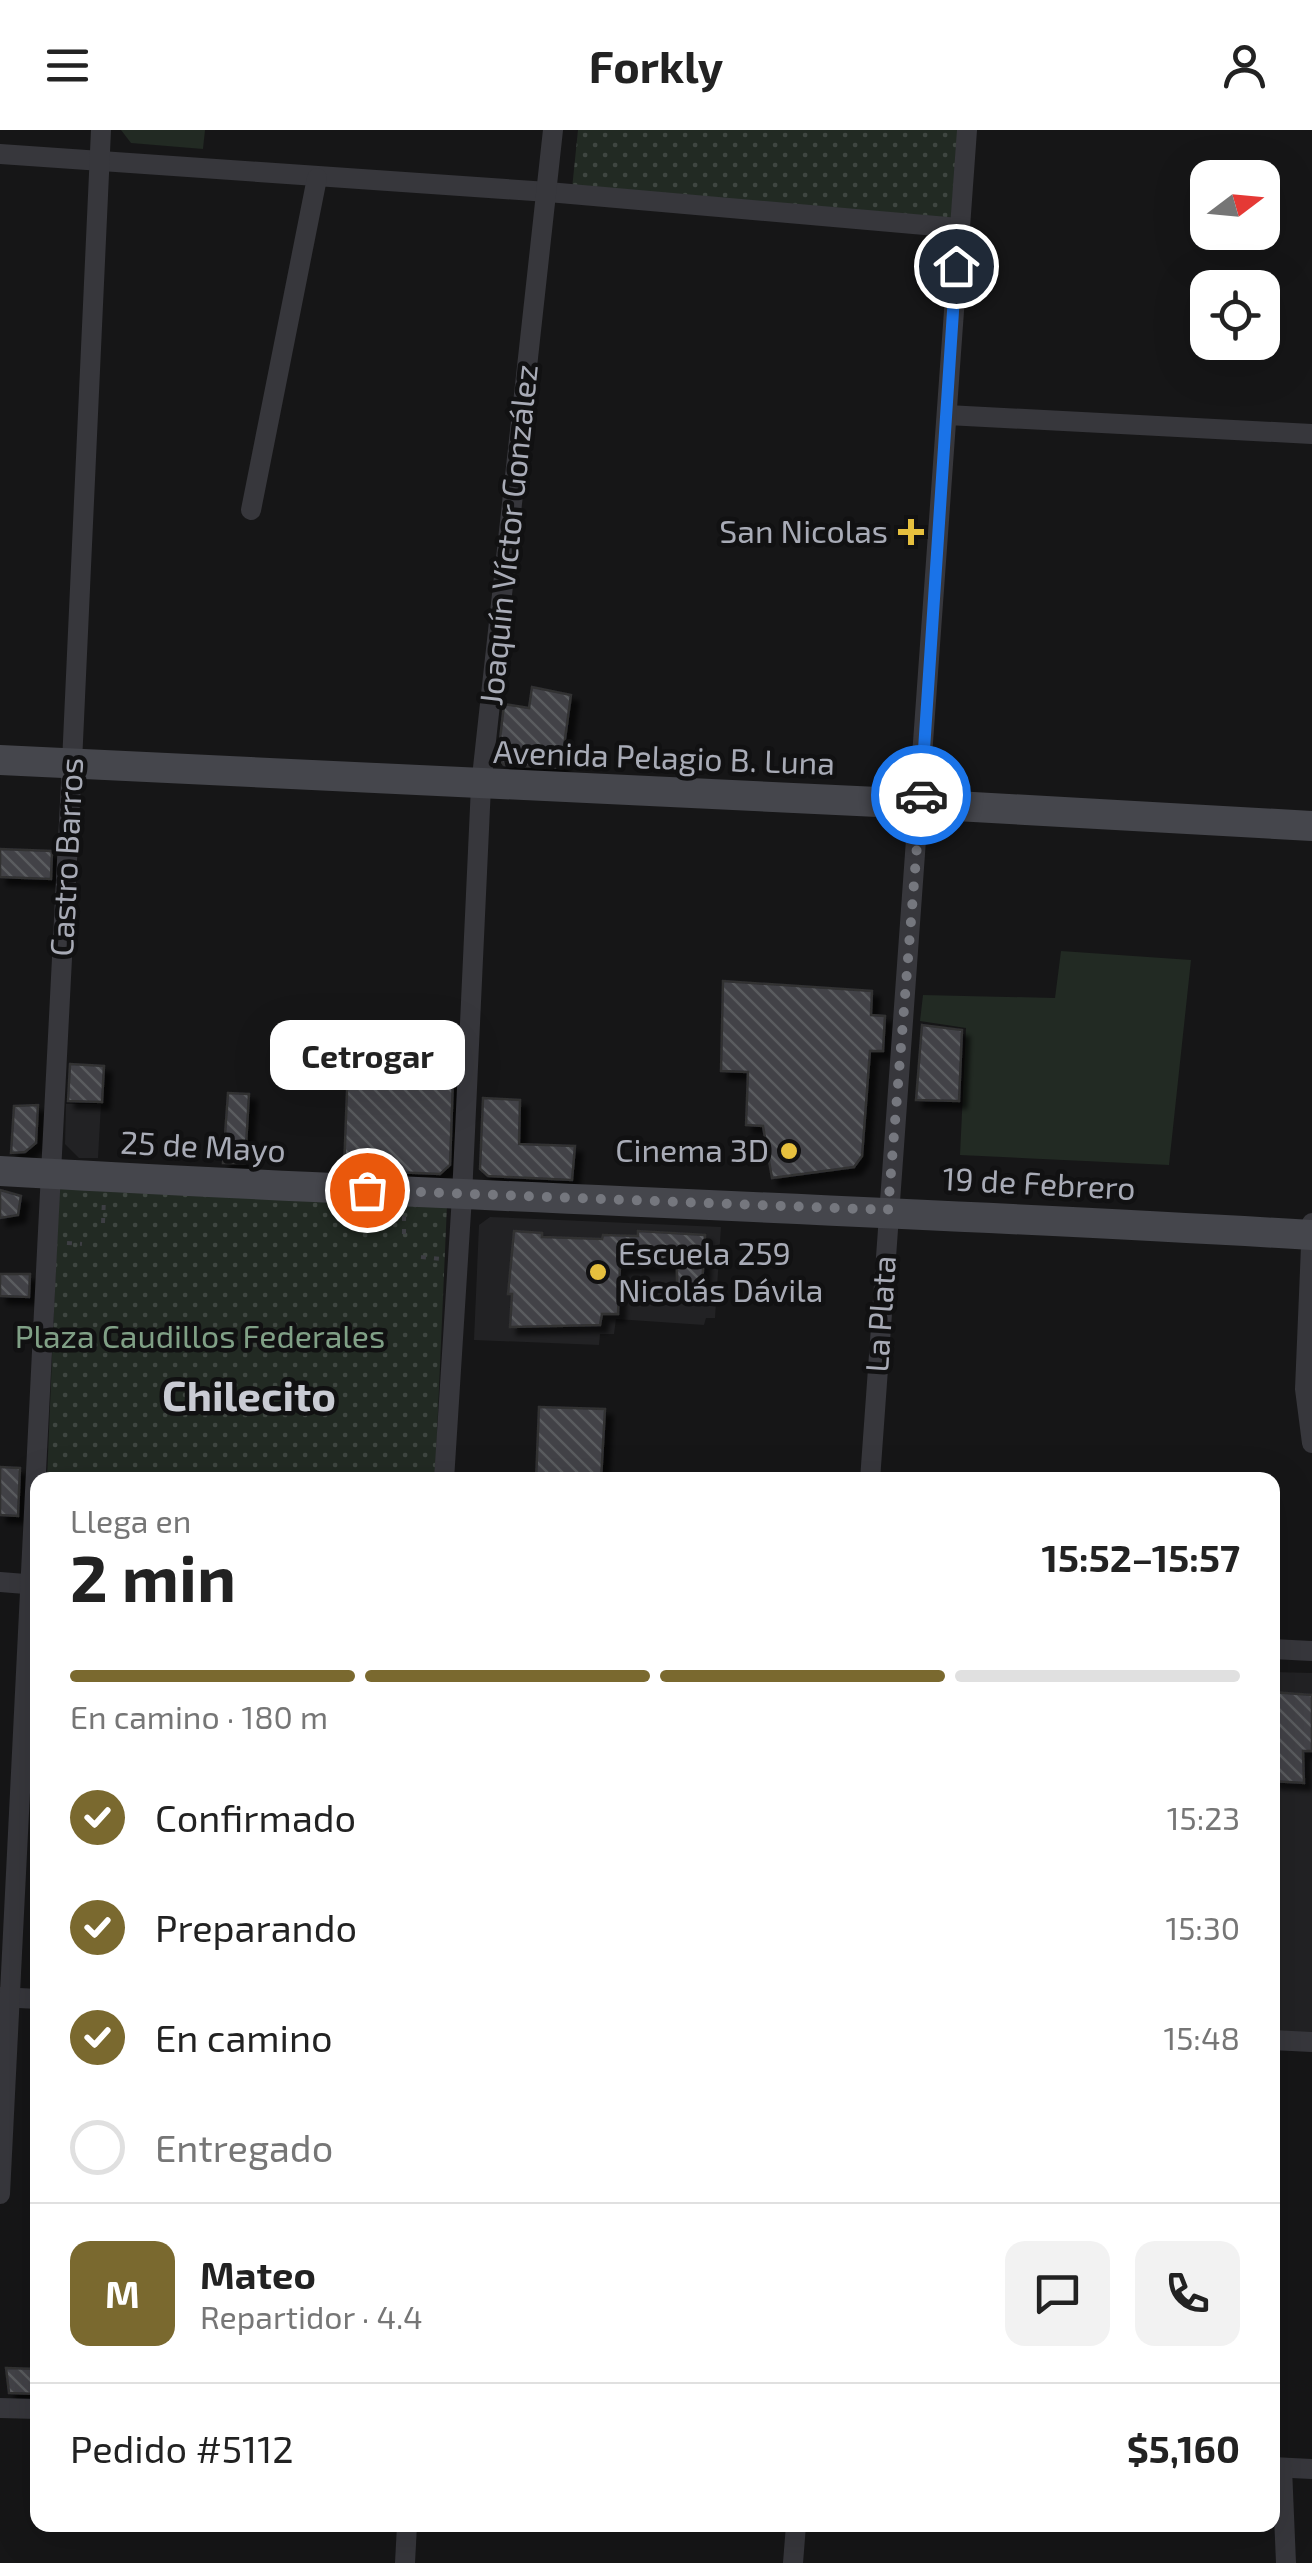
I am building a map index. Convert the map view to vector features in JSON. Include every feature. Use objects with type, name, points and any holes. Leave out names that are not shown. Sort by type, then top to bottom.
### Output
[{"type":"main road","name":"Avenida Pelagio B. Luna","points":[[0,760],[1312,826]]},
{"type":"main road","name":"25 de Mayo","points":[[0,1171],[462,1196]]},
{"type":"main road","name":"19 de Febrero","points":[[462,1196],[888,1210],[1311,1230]]},
{"type":"street","name":"Castro Barros","points":[[39,1472],[49,1174],[101,130]]},
{"type":"street","name":"Joaquín Víctor González","points":[[445,1472],[481,786],[553,130]]},
{"type":"street","name":"La Plata","points":[[871,1472],[967,130]]},
{"type":"street","points":[[0,154],[548,192],[959,228]]},
{"type":"street","points":[[251,510],[318,178]]},
{"type":"street","points":[[947,415],[1312,434]]},
{"type":"street","points":[[1311,1230],[1305,1388],[1312,1443]]},
{"type":"street","points":[[0,1582],[30,1585]]},
{"type":"street","points":[[1280,1649],[1312,1651]]},
{"type":"street","name":"Castro Barros","points":[[0,2194],[4,1998],[30,1652]]},
{"type":"street","points":[[4,1998],[30,1999]]},
{"type":"street","points":[[1280,2040],[1312,2042]]},
{"type":"street","points":[[0,2408],[30,2409]]},
{"type":"street","points":[[1280,2467],[1312,2469]]},
{"type":"street","points":[[1280,2499],[1286,2563]]},
{"type":"street","points":[[406,2563],[407,2532]]},
{"type":"street","points":[[793,2563],[795,2532]]},
{"type":"shaded area","points":[[66,1104],[101,1104],[98,1158],[79,1158],[65,1144]]},
{"type":"shaded area","name":"Escuela 259 Nicolás Dávila","points":[[490,1217],[721,1227],[715,1318],[706,1318],[704,1325],[616,1319],[614,1334],[600,1334],[599,1345],[474,1340],[479,1225]]},
{"type":"shaded area","points":[[1280,1672],[1312,1673],[1312,2033],[1280,2031]]},
{"type":"green space","points":[[121,130],[205,130],[203,149],[131,143]]},
{"type":"green space","points":[[578,130],[958,130],[951,218],[572,189]]},
{"type":"green space","points":[[1061,951],[1191,960],[1169,1165],[960,1155],[966,1028],[920,1021],[923,995],[1055,998]]},
{"type":"green space","name":"Plaza Caudillos Federales","points":[[59,1187],[447,1205],[435,1472],[47,1472]]},
{"type":"building","points":[[532,687],[571,695],[561,768],[504,765],[498,757],[504,704],[529,708]]},
{"type":"building","points":[[0,849],[52,851],[51,879],[0,877]]},
{"type":"building","points":[[723,981],[872,991],[871,1015],[885,1016],[883,1051],[870,1051],[862,1156],[854,1167],[772,1178],[763,1126],[746,1125],[748,1072],[721,1071]]},
{"type":"building","points":[[922,1025],[962,1030],[959,1101],[916,1100]]},
{"type":"building","points":[[349,1037],[389,1039],[387,1076],[453,1079],[450,1165],[440,1174],[344,1170]]},
{"type":"building","points":[[70,1064],[104,1066],[102,1102],[68,1101]]},
{"type":"building","points":[[228,1093],[249,1094],[245,1163],[223,1163]]},
{"type":"building","points":[[483,1098],[520,1100],[519,1144],[575,1146],[572,1180],[488,1176],[480,1169]]},
{"type":"building","points":[[38,1105],[36,1143],[25,1152],[11,1153],[14,1106]]},
{"type":"building","points":[[0,1190],[21,1196],[18,1215],[0,1218]]},
{"type":"building","points":[[514,1231],[542,1233],[542,1237],[602,1239],[603,1235],[638,1236],[638,1231],[705,1235],[702,1287],[677,1287],[677,1265],[620,1266],[618,1314],[602,1314],[600,1325],[510,1327],[512,1294],[508,1294]]},
{"type":"building","points":[[0,1274],[30,1274],[29,1297],[0,1296]]},
{"type":"building","points":[[539,1407],[605,1409],[601,1472],[536,1472]]},
{"type":"building","points":[[0,1467],[20,1468],[18,1516],[0,1515]]},
{"type":"building","points":[[1280,1693],[1312,1695],[1312,1751],[1303,1751],[1304,1783],[1280,1782]]},
{"type":"building","points":[[6,2368],[30,2369],[30,2394],[9,2393]]},
{"type":"way so far","points":[[367,1190],[888,1210],[921,795]]},
{"type":"place","name":"San Nicolas","points":[[911,532]]},
{"type":"place","name":"Cinema 3D","points":[[789,1151]]},
{"type":"place","name":"Cetrogar","points":[[367,1190]]},
{"type":"place","name":"Escuela 259 Nicolás Dávila","points":[[598,1272]]},
{"type":"district","name":"Chilecito","points":[[249,1396]]},
{"type":"route","points":[[921,795],[956,266]]}]
